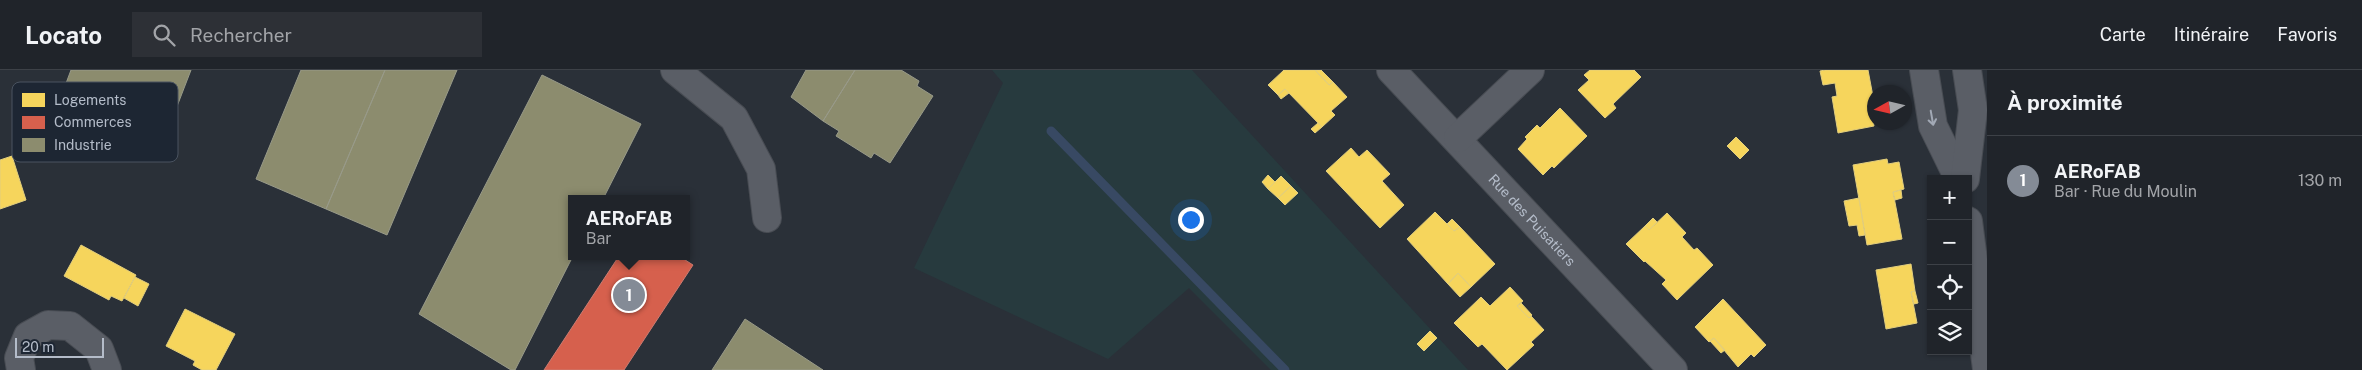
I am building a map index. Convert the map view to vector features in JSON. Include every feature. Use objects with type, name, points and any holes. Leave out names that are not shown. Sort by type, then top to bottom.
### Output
[{"type":"street","points":[[675,70],[734,118],[761,170],[768,218]]},
{"type":"street","name":"Rue des Puisatiers","points":[[1391,70],[1458,138],[1500,186],[1673,370]]},
{"type":"street","points":[[1458,138],[1530,70]]},
{"type":"street","points":[[1924,70],[1934,126],[1957,175]]},
{"type":"street","points":[[1966,175],[1974,110],[1967,70]]},
{"type":"street","points":[[1972,252],[1987,370]]},
{"type":"street","points":[[21,370],[19,358],[28,336],[48,325],[70,326],[98,349],[107,370]]},
{"type":"green space","points":[[992,70],[1192,70],[1468,370],[1271,370],[1189,288],[1108,359],[914,268],[1003,83]]},
{"type":"building: Logements","points":[[1284,70],[1315,70],[1329,85],[1333,82],[1347,97],[1331,111],[1335,115],[1322,127],[1285,89],[1278,95],[1268,85]]},
{"type":"building: Logements","points":[[1315,70],[1321,70],[1333,82],[1329,85]]},
{"type":"building: Logements","points":[[1590,70],[1634,70],[1641,77],[1613,104],[1616,108],[1605,118],[1578,90],[1589,80],[1584,75]]},
{"type":"building: Logements","points":[[1868,70],[1871,85],[1867,85],[1867,127],[1838,133],[1832,97],[1837,96],[1835,83],[1823,85],[1820,71]]},
{"type":"building: Logements","points":[[1285,89],[1289,93],[1281,99],[1278,95]]},
{"type":"building: Logements","points":[[1560,108],[1587,136],[1554,168],[1552,166],[1543,175],[1518,149],[1527,139],[1525,137],[1537,125],[1540,128]]},
{"type":"building: Logements","points":[[1318,123],[1322,127],[1315,133],[1311,129]]},
{"type":"building: Logements","points":[[1736,137],[1749,150],[1740,159],[1727,146]]},
{"type":"building: Logements","points":[[1351,148],[1359,157],[1367,150],[1390,174],[1382,181],[1404,205],[1380,228],[1326,171]]},
{"type":"building: Logements","points":[[12,156],[12,162],[14,162],[26,200],[0,209],[0,160]]},
{"type":"building: Logements","points":[[1887,159],[1888,164],[1899,162],[1904,189],[1893,192],[1902,239],[1867,245],[1853,165]]},
{"type":"building: Logements","points":[[1268,175],[1275,182],[1268,189],[1262,182]]},
{"type":"building: Logements","points":[[1281,176],[1291,186],[1278,198],[1268,189]]},
{"type":"building: Logements","points":[[1291,186],[1298,193],[1285,205],[1278,198]]},
{"type":"building: Logements","points":[[1901,190],[1902,198],[1895,200],[1893,192]]},
{"type":"building: Logements","points":[[1859,198],[1865,235],[1859,236],[1857,225],[1849,226],[1844,201]]},
{"type":"building: Logements","points":[[1435,212],[1454,231],[1460,227],[1495,264],[1471,287],[1458,273],[1448,284],[1407,239]]},
{"type":"building: Logements","points":[[1667,213],[1686,233],[1682,237],[1694,250],[1697,248],[1713,265],[1677,300],[1662,284],[1666,280],[1626,244],[1645,226],[1649,230]]},
{"type":"building: Logements","points":[[1653,218],[1657,222],[1649,230],[1645,226]]},
{"type":"building: Logements","points":[[1452,219],[1460,227],[1454,231],[1447,224]]},
{"type":"building: Logements","points":[[81,245],[136,275],[122,301],[111,296],[109,300],[64,276]]},
{"type":"building: Logements","points":[[1911,264],[1915,291],[1911,292],[1917,323],[1886,329],[1876,270]]},
{"type":"building: Logements","points":[[1458,273],[1471,287],[1460,297],[1448,284]]},
{"type":"building: Logements","points":[[135,277],[149,284],[138,306],[124,298]]},
{"type":"building: Logements","points":[[1510,287],[1523,301],[1517,306],[1529,318],[1531,316],[1544,330],[1531,342],[1534,345],[1507,370],[1482,344],[1478,347],[1454,323],[1481,297],[1490,306]]},
{"type":"building: Logements","points":[[1915,291],[1918,303],[1914,304],[1911,292]]},
{"type":"building: Logements","points":[[1723,299],[1766,345],[1754,357],[1751,354],[1738,367],[1714,338],[1709,342],[1695,327]]},
{"type":"building: Logements","points":[[1521,303],[1532,315],[1529,318],[1517,306]]},
{"type":"building: Logements","points":[[185,309],[235,334],[216,370],[202,370],[193,365],[195,361],[166,346]]},
{"type":"building: Logements","points":[[1430,331],[1437,338],[1424,351],[1417,344]]},
{"type":"building: Logements","points":[[1714,338],[1725,350],[1721,353],[1710,341]]},
{"type":"building: Commerces","points":[[616,260],[685,260],[693,265],[624,370],[544,370]]},
{"type":"building: Industrie","points":[[71,70],[191,70],[178,104],[178,82],[66,82]]},
{"type":"building: Industrie","points":[[301,70],[385,70],[326,209],[256,179]]},
{"type":"building: Industrie","points":[[385,70],[457,70],[387,235],[326,209]]},
{"type":"building: Industrie","points":[[806,70],[855,70],[823,121],[791,97]]},
{"type":"building: Industrie","points":[[855,70],[901,70],[919,81],[917,86],[933,96],[890,163],[874,153],[871,158],[836,136],[839,131],[823,121]]},
{"type":"building: Industrie","points":[[542,75],[641,124],[605,195],[568,195],[568,260],[571,260],[515,370],[511,370],[419,314]]},
{"type":"building: Industrie","points":[[745,319],[823,370],[712,370]]},
{"type":"waterway","points":[[1051,131],[1285,370]]},
{"type":"place","name":"AERoFAB","points":[[629,295]]}]
